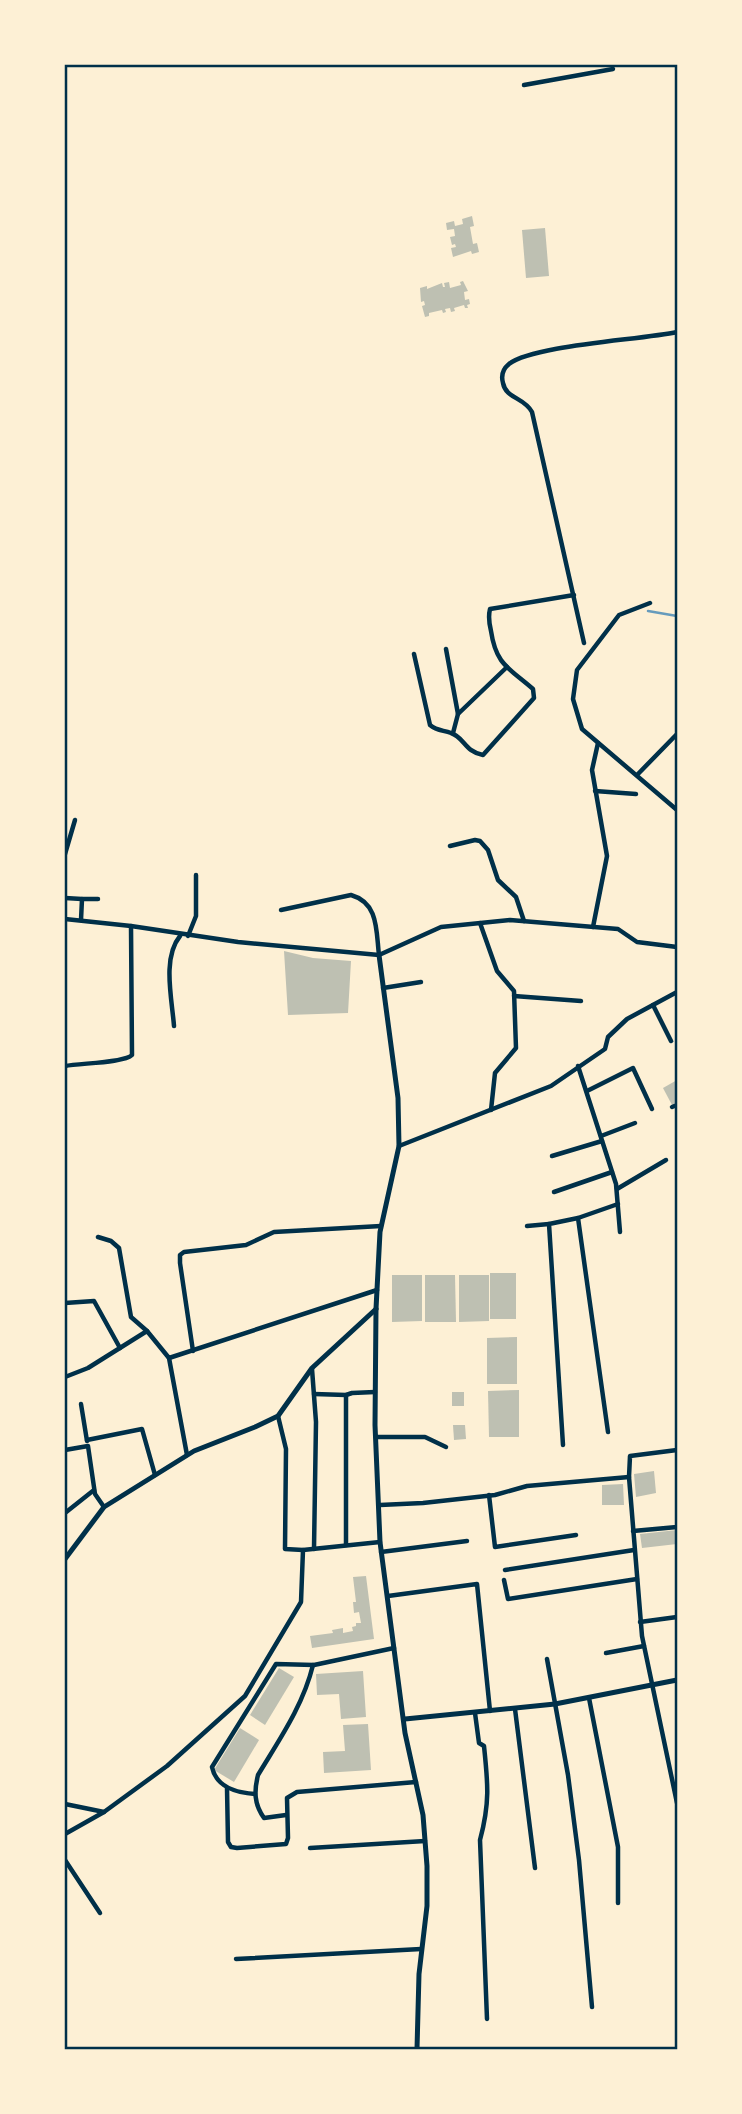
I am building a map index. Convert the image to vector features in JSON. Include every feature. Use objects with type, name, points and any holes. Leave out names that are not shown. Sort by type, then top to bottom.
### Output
[{"type":"street","points":[[524,85],[613,69]]},
{"type":"street","points":[[584,643],[532,412],[524,400],[505,390],[503,372],[510,363],[543,352],[677,332]]},
{"type":"street","points":[[414,654],[430,725],[435,730],[453,733],[470,751],[483,755],[534,698],[533,689],[500,661],[493,646],[488,617],[490,608],[573,595]]},
{"type":"street","points":[[650,603],[619,615],[577,670],[573,699],[582,729],[677,810]]},
{"type":"street","points":[[446,649],[458,714],[453,733]]},
{"type":"street","points":[[458,714],[507,667]]},
{"type":"street","points":[[638,774],[677,734]]},
{"type":"street","points":[[593,927],[607,856],[592,770],[598,742]]},
{"type":"street","points":[[595,791],[636,794]]},
{"type":"street","points":[[65,854],[75,820]]},
{"type":"street","points":[[450,846],[475,840],[485,845],[498,880],[516,897],[524,921]]},
{"type":"street","points":[[188,936],[195,916],[196,875]]},
{"type":"street","points":[[281,909],[351,895],[361,898],[374,914],[398,1098],[399,1146],[381,1226],[375,1392],[381,1552],[405,1733],[423,1815],[425,1841],[427,1906],[421,1949],[417,2049]]},
{"type":"street","points":[[65,898],[98,899]]},
{"type":"street","points":[[81,920],[82,899]]},
{"type":"street","points":[[65,919],[131,926],[188,936],[379,956],[441,927],[524,921],[618,929],[637,942],[677,947]]},
{"type":"street","points":[[480,923],[498,971],[511,985],[514,996],[516,1048],[495,1073],[491,1110]]},
{"type":"street","points":[[65,1066],[124,1060],[132,1055],[131,926]]},
{"type":"street","points":[[174,1026],[170,962],[175,942],[181,935]]},
{"type":"street","points":[[383,988],[421,982]]},
{"type":"street","points":[[399,1146],[551,1086],[605,1049],[608,1038],[627,1019],[677,992]]},
{"type":"street","points":[[514,996],[581,1001]]},
{"type":"street","points":[[653,1005],[671,1041]]},
{"type":"street","points":[[578,1066],[617,1189],[620,1232]]},
{"type":"street","points":[[587,1091],[633,1068],[652,1109]]},
{"type":"street","points":[[552,1156],[635,1123]]},
{"type":"street","points":[[617,1189],[666,1160]]},
{"type":"street","points":[[554,1192],[612,1172]]},
{"type":"street","points":[[527,1226],[578,1219],[618,1204]]},
{"type":"street","points":[[578,1219],[608,1432]]},
{"type":"street","points":[[549,1224],[563,1446]]},
{"type":"street","points":[[193,1351],[180,1263],[180,1255],[184,1252],[246,1245],[274,1232],[381,1226]]},
{"type":"street","points":[[98,1237],[111,1241],[119,1248],[131,1317],[147,1331],[169,1359],[187,1455]]},
{"type":"street","points":[[169,1359],[377,1290]]},
{"type":"street","points":[[65,1303],[94,1301],[120,1348]]},
{"type":"street","points":[[65,1559],[104,1507],[187,1455],[278,1416],[312,1368],[376,1309]]},
{"type":"street","points":[[65,1377],[88,1368],[147,1331]]},
{"type":"street","points":[[312,1368],[314,1549]]},
{"type":"street","points":[[314,1394],[375,1392]]},
{"type":"street","points":[[346,1395],[346,1545]]},
{"type":"street","points":[[81,1404],[95,1490],[104,1507]]},
{"type":"street","points":[[278,1416],[286,1449],[285,1549],[303,1550],[380,1542]]},
{"type":"street","points":[[65,1450],[142,1429],[156,1475]]},
{"type":"street","points":[[376,1437],[425,1437],[446,1447]]},
{"type":"street","points":[[677,1450],[630,1456],[629,1477],[643,1646],[677,1803]]},
{"type":"street","points":[[380,1505],[489,1495],[527,1486],[629,1477]]},
{"type":"street","points":[[65,1513],[95,1490]]},
{"type":"street","points":[[489,1495],[495,1548],[576,1535]]},
{"type":"street","points":[[633,1531],[677,1527]]},
{"type":"street","points":[[381,1552],[467,1541]]},
{"type":"street","points":[[65,1834],[104,1812],[167,1766],[244,1696],[301,1602],[303,1550]]},
{"type":"street","points":[[505,1570],[634,1550]]},
{"type":"street","points":[[504,1580],[508,1599],[637,1580]]},
{"type":"street","points":[[388,1596],[477,1584],[490,1711]]},
{"type":"street","points":[[640,1622],[677,1617]]},
{"type":"street","points":[[606,1653],[643,1646]]},
{"type":"street","points":[[255,1794],[236,1793],[227,1788],[212,1772],[212,1767],[276,1664],[314,1665],[394,1648]]},
{"type":"street","points":[[547,1659],[579,1860],[592,2007]]},
{"type":"street","points":[[286,1815],[264,1818],[258,1810],[255,1794],[258,1775],[294,1715],[314,1665]]},
{"type":"street","points":[[405,1719],[555,1704],[677,1680]]},
{"type":"street","points":[[589,1698],[618,1847],[618,1903]]},
{"type":"street","points":[[515,1709],[536,1868]]},
{"type":"street","points":[[475,1713],[479,1743],[484,1746],[489,1791],[487,1815],[480,1840],[487,2019]]},
{"type":"street","points":[[227,1788],[228,1842],[231,1847],[286,1844],[287,1798],[297,1792],[415,1782]]},
{"type":"street","points":[[65,1804],[104,1812]]},
{"type":"street","points":[[310,1848],[425,1841]]},
{"type":"street","points":[[65,1860],[100,1913]]},
{"type":"street","points":[[236,1959],[421,1949]]},
{"type":"building","points":[[472,216],[474,226],[470,227],[473,244],[477,243],[479,252],[472,254],[471,251],[453,257],[451,248],[456,247],[455,244],[452,245],[450,237],[455,236],[454,229],[447,230],[446,223],[454,221],[455,226],[463,224],[462,219]]},
{"type":"building","points":[[545,228],[549,276],[526,278],[522,230]]},
{"type":"building","points":[[463,281],[468,291],[464,292],[465,300],[469,299],[468,308],[464,305],[454,308],[455,311],[445,309],[446,312],[443,313],[442,310],[429,313],[429,316],[425,317],[420,288],[427,286],[427,289],[442,283],[445,287],[444,283],[449,282],[450,288],[461,285],[460,282]]},
{"type":"building","points":[[284,951],[313,958],[351,961],[348,1013],[288,1015]]},
{"type":"building","points":[[677,1080],[677,1102],[672,1105],[663,1088]]},
{"type":"building","points":[[490,1273],[516,1273],[516,1319],[490,1319]]},
{"type":"building","points":[[392,1275],[422,1275],[422,1321],[392,1322]]},
{"type":"building","points":[[425,1275],[455,1275],[456,1322],[425,1322]]},
{"type":"building","points":[[459,1275],[489,1275],[489,1321],[459,1322]]},
{"type":"building","points":[[517,1337],[517,1384],[487,1384],[487,1338]]},
{"type":"building","points":[[519,1390],[519,1437],[489,1437],[488,1391]]},
{"type":"building","points":[[452,1392],[464,1392],[464,1406],[452,1406]]},
{"type":"building","points":[[453,1425],[465,1425],[466,1439],[454,1440]]},
{"type":"building","points":[[654,1471],[656,1493],[636,1497],[634,1474]]},
{"type":"building","points":[[623,1484],[624,1505],[602,1505],[602,1485]]},
{"type":"building","points":[[677,1530],[677,1544],[642,1548],[640,1534]]},
{"type":"building","points":[[366,1576],[374,1639],[312,1648],[310,1636],[333,1633],[332,1630],[343,1628],[343,1633],[353,1631],[352,1627],[356,1626],[356,1623],[361,1623],[359,1612],[354,1613],[353,1602],[356,1602],[353,1577]]},
{"type":"building","points":[[279,1668],[294,1677],[265,1725],[250,1715]]},
{"type":"building","points":[[363,1671],[366,1717],[341,1719],[339,1694],[317,1695],[316,1674]]},
{"type":"building","points":[[368,1724],[371,1770],[324,1773],[323,1752],[345,1751],[343,1725]]},
{"type":"building","points":[[240,1728],[259,1740],[234,1782],[214,1770]]},
{"type":"waterway","points":[[648,611],[677,616]]}]
